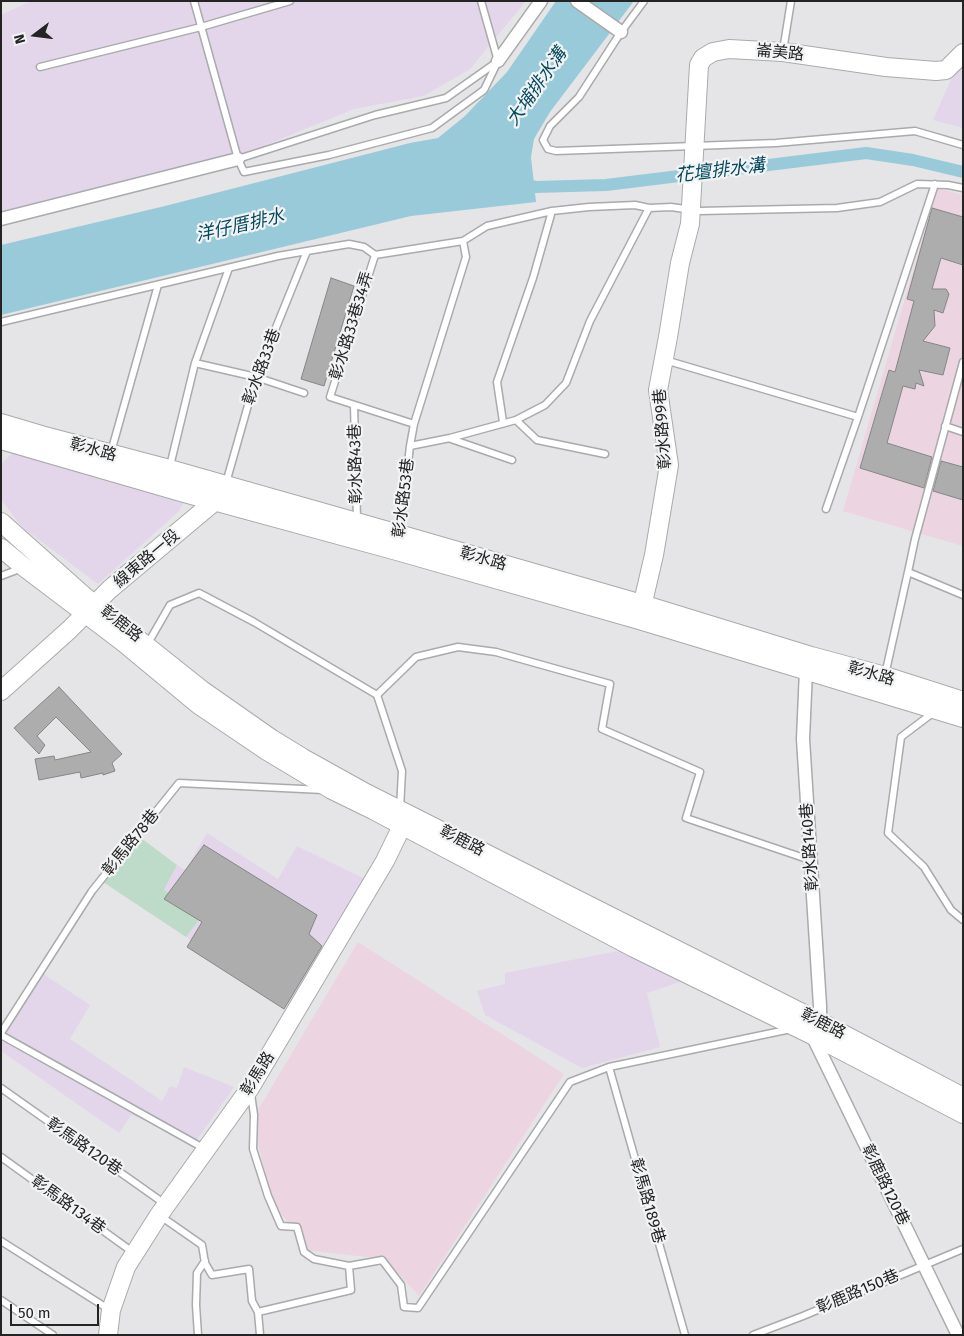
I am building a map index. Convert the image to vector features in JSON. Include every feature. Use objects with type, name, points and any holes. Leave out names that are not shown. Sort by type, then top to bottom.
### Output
[{"type":"main road","name":"崙美路","points":[[690,206],[699,65],[703,58],[713,52],[729,49],[783,52],[886,67],[936,70],[946,70],[963,53]]},
{"type":"main road","name":"彰水路99巷","points":[[641,612],[654,555],[669,464],[658,390],[680,263],[690,224],[690,206]]},
{"type":"main road","name":"彰水路","points":[[1,424],[169,470],[220,494],[398,542],[884,685],[963,702]]},
{"type":"main road","name":"彰水路","points":[[5,443],[220,494],[357,523],[398,542]]},
{"type":"main road","name":"線東路一段","points":[[1,691],[91,609],[110,589],[220,494]]},
{"type":"main road","name":"彰鹿路","points":[[1,522],[91,609],[199,705],[267,751],[332,790],[401,818]]},
{"type":"main road","name":"彰鹿路","points":[[1,548],[24,567],[147,644],[202,690],[272,740],[401,818],[810,1028],[963,1114]]},
{"type":"main road","name":"彰水路","points":[[884,685],[937,710],[963,717]]},
{"type":"main road","name":"彰馬路","points":[[108,1335],[120,1280],[134,1254],[250,1088],[385,862],[401,818]]},
{"type":"main road","name":"彰鹿路","points":[[648,945],[810,1028],[963,1097]]},
{"type":"street","points":[[498,61],[541,1]]},
{"type":"street","points":[[577,1],[618,31]]},
{"type":"street","points":[[1,219],[238,159]]},
{"type":"street","name":"彰水路140巷","points":[[808,663],[803,739],[820,1006],[810,1028]]},
{"type":"street","name":"彰鹿路120巷","points":[[810,1028],[958,1335]]},
{"type":"lane","points":[[194,1],[238,159],[244,172],[329,155],[432,128],[484,90],[498,61],[481,1]]},
{"type":"lane","points":[[40,67],[201,27],[290,1]]},
{"type":"lane","points":[[644,1],[618,31],[579,97],[550,126],[543,140],[548,148],[556,151],[776,143],[915,131],[963,145]]},
{"type":"lane","points":[[783,52],[791,1]]},
{"type":"lane","points":[[238,159],[375,115],[446,98],[498,61]]},
{"type":"lane","points":[[503,422],[497,382],[533,278],[552,211],[635,205],[649,208],[690,206],[698,211],[837,208],[880,202],[917,184],[963,188]]},
{"type":"lane","points":[[826,509],[934,184]]},
{"type":"lane","points":[[410,446],[450,438],[516,420],[545,406],[566,383],[590,321],[649,208]]},
{"type":"lane","name":"彰水路33巷34弄","points":[[1,322],[307,251],[349,244],[364,247],[375,255],[463,241],[487,226],[552,211]]},
{"type":"lane","name":"彰水路53巷","points":[[398,542],[414,424],[466,257],[463,241]]},
{"type":"lane","name":"彰水路33巷","points":[[220,494],[256,377],[307,251]]},
{"type":"lane","name":"彰水路33巷34弄","points":[[354,405],[330,397],[375,255]]},
{"type":"lane","points":[[169,470],[195,363],[230,268]]},
{"type":"lane","points":[[110,454],[158,285]]},
{"type":"lane","points":[[664,359],[858,416]]},
{"type":"lane","points":[[884,685],[915,539],[963,362]]},
{"type":"lane","points":[[195,363],[256,377],[304,393]]},
{"type":"lane","points":[[354,405],[414,424]]},
{"type":"lane","name":"彰水路43巷","points":[[354,405],[357,523]]},
{"type":"lane","points":[[516,420],[537,440],[605,454]]},
{"type":"lane","points":[[945,426],[963,432]]},
{"type":"lane","points":[[450,438],[512,460]]},
{"type":"lane","points":[[1,576],[24,567]]},
{"type":"lane","points":[[908,572],[963,595]]},
{"type":"lane","points":[[147,644],[170,605],[199,594],[254,622],[378,696],[402,771],[401,818]]},
{"type":"lane","points":[[378,696],[416,657],[458,648],[496,652],[610,684],[602,729],[700,772],[686,818],[810,860]]},
{"type":"lane","points":[[937,710],[901,737],[888,832],[924,867],[951,910],[963,920]]},
{"type":"lane","name":"彰馬路78巷","points":[[1,1034],[92,892],[179,783],[299,790],[332,790]]},
{"type":"lane","points":[[250,1088],[254,1115],[253,1148],[268,1196],[281,1226],[297,1228],[304,1252],[314,1259],[349,1266],[382,1260],[401,1285],[404,1307],[418,1308],[570,1082],[608,1067],[810,1028]]},
{"type":"lane","points":[[1,1034],[206,1150]]},
{"type":"lane","name":"彰馬路189巷","points":[[608,1067],[685,1335]]},
{"type":"lane","name":"彰馬路120巷","points":[[1,1088],[163,1210],[202,1245],[205,1261]]},
{"type":"lane","name":"彰馬路134巷","points":[[1,1157],[134,1254]]},
{"type":"lane","points":[[1,1241],[112,1310]]},
{"type":"lane","name":"彰鹿路150巷","points":[[754,1335],[963,1249]]},
{"type":"lane","points":[[205,1261],[212,1275],[249,1269],[252,1301],[258,1312],[260,1335]]},
{"type":"lane","points":[[198,1335],[196,1305],[198,1273],[205,1261]]},
{"type":"lane","points":[[258,1312],[352,1290],[349,1266]]},
{"type":"lane","points":[[1,1300],[53,1335]]},
{"type":"shaded area","points":[[31,1],[526,1],[470,69],[424,96],[354,109],[261,147],[212,163],[1,215],[1,15]]},
{"type":"shaded area","points":[[963,52],[963,128],[933,120]]},
{"type":"shaded area","points":[[937,188],[963,195],[963,546],[843,511]]},
{"type":"shaded area","points":[[15,451],[182,498],[183,504],[178,512],[98,584],[22,527],[1,500],[1,464]]},
{"type":"shaded area","points":[[207,833],[278,879],[297,846],[369,881],[289,1005],[186,937],[203,915],[164,890],[177,865],[185,870]]},
{"type":"shaded area","points":[[358,942],[564,1074],[419,1296],[385,1259],[304,1250],[293,1228],[273,1205],[258,1144],[258,1110]]},
{"type":"shaded area","points":[[628,949],[686,980],[647,993],[660,1047],[582,1068],[485,1015],[477,991],[505,984],[505,973]]},
{"type":"shaded area","points":[[39,971],[90,1005],[70,1039],[162,1101],[170,1086],[177,1088],[184,1067],[234,1087],[197,1140],[131,1115],[119,1133],[1,1051],[1,1024]]},
{"type":"green space","points":[[137,835],[177,865],[164,890],[203,915],[186,937],[103,882]]},
{"type":"water","points":[[556,1],[634,1],[550,112],[534,139],[531,157],[536,202],[411,216],[1,315],[1,245],[165,206],[410,143],[438,138],[465,116],[507,72]]},
{"type":"building","points":[[932,208],[963,217],[963,265],[941,258],[932,289],[946,289],[949,294],[943,313],[934,310],[935,326],[923,341],[950,348],[943,375],[919,370],[924,386],[916,383],[915,389],[903,386],[887,443],[932,457],[924,488],[860,468],[889,370],[895,372],[914,301],[907,299]]},
{"type":"building","points":[[331,278],[354,286],[324,386],[301,379]]},
{"type":"building","points":[[941,461],[963,467],[963,500],[933,491]]},
{"type":"building","points":[[59,687],[122,754],[112,763],[115,771],[81,778],[80,772],[39,780],[35,759],[54,756],[55,760],[91,752],[56,717],[37,736],[45,745],[39,754],[14,728]]},
{"type":"building","points":[[204,845],[317,915],[309,934],[322,946],[284,1009],[187,947],[202,922],[164,899]]},
{"type":"waterway","name":"花壇排水溝","points":[[521,183],[536,187],[606,185],[866,153],[913,160],[963,172]]},
{"type":"water label","name":"大埔排水溝","points":[[537,87]]},
{"type":"water label","name":"洋仔厝排水","points":[[240,226]]}]
